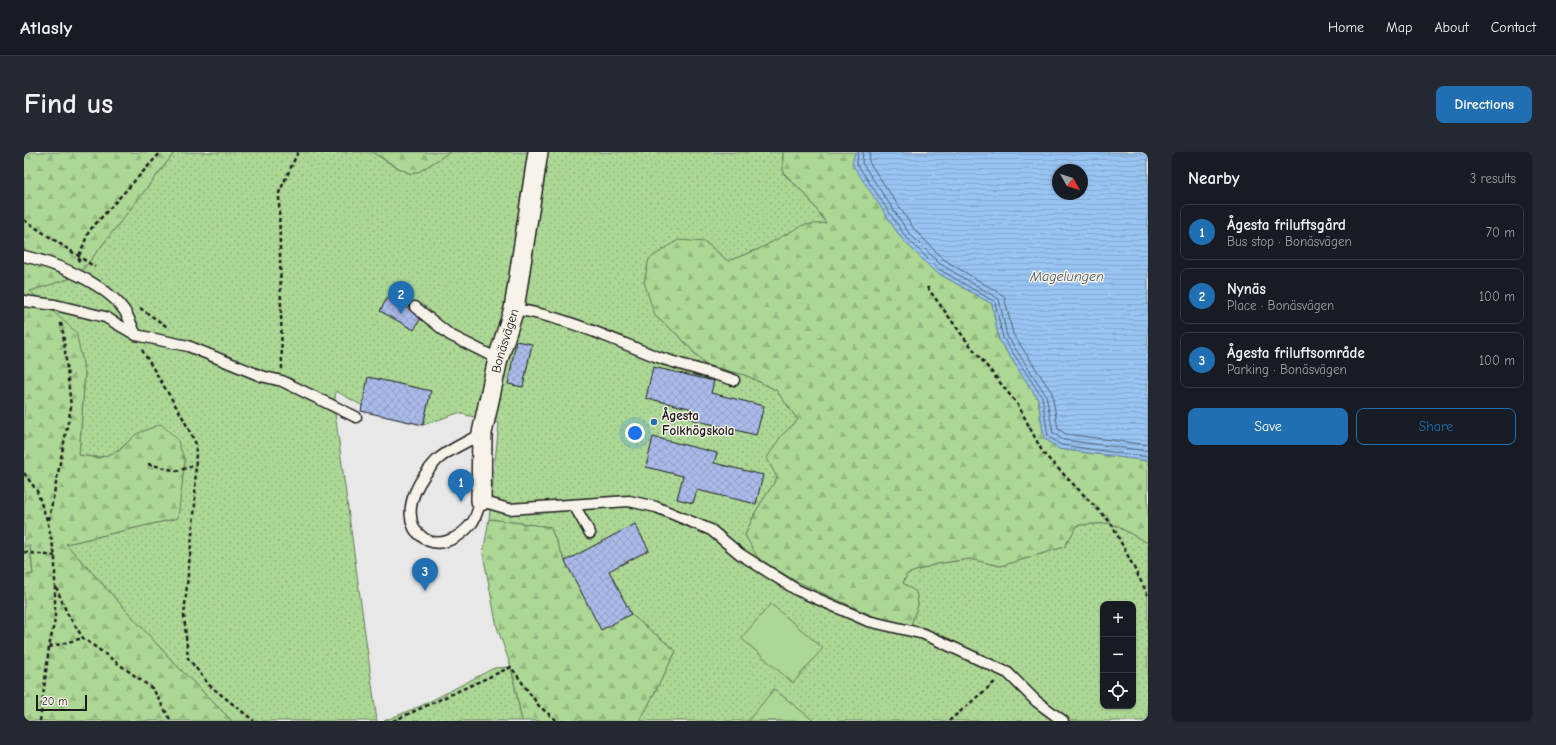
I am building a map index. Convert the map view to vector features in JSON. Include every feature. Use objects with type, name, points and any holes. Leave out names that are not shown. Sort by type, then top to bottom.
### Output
[{"type":"street","name":"Bonäsvägen","points":[[480,501],[482,433],[498,359],[514,309],[538,152]]},
{"type":"lane","points":[[24,256],[78,276],[108,293],[124,310],[136,335]]},
{"type":"lane","points":[[24,301],[55,304],[105,317],[136,335],[188,346],[262,376],[282,381],[356,417]]},
{"type":"lane","points":[[415,307],[450,335],[498,359]]},
{"type":"lane","points":[[514,309],[539,313],[612,338],[657,356],[734,380]]},
{"type":"lane","points":[[482,433],[438,459],[421,479],[412,499],[411,514],[414,529],[426,540],[440,544],[457,537],[472,523],[480,501],[509,509],[629,501],[656,507],[711,530],[740,554],[797,590],[868,621],[924,634],[1008,673],[1036,701],[1063,721]]},
{"type":"lane","points":[[574,505],[590,533]]},
{"type":"path","points":[[24,220],[79,256],[89,231],[160,152]]},
{"type":"path","points":[[282,381],[279,193],[298,152]]},
{"type":"path","points":[[927,287],[965,339],[1018,405],[1043,453],[1111,524],[1148,595]]},
{"type":"path","points":[[48,524],[71,407],[63,332],[55,304]]},
{"type":"path","points":[[136,335],[142,350],[182,416],[196,444],[195,505],[184,615],[188,658],[209,685],[254,721]]},
{"type":"path","points":[[148,464],[177,471],[196,465]]},
{"type":"path","points":[[24,473],[37,491],[48,524],[55,556],[55,620],[49,648],[40,721]]},
{"type":"path","points":[[24,552],[55,556]]},
{"type":"path","points":[[55,584],[67,613],[83,638],[153,689],[171,721]]},
{"type":"path","points":[[49,648],[83,638]]},
{"type":"path","points":[[393,721],[511,667],[540,706],[557,721]]},
{"type":"path","points":[[949,721],[988,686],[1008,673]]},
{"type":"green space","points":[[24,152],[175,152],[78,276],[30,291],[76,332],[85,373],[79,455],[99,458],[119,451],[136,434],[161,424],[177,439],[185,461],[178,518],[66,544],[175,664],[232,721],[24,721],[24,576],[33,574],[30,546],[24,546]]},
{"type":"green space","points":[[175,152],[372,152],[394,166],[411,174],[420,171],[450,152],[783,152],[783,173],[808,197],[826,223],[728,261],[705,242],[655,316],[679,336],[705,365],[745,375],[776,390],[798,420],[781,436],[777,478],[756,511],[745,535],[911,625],[918,604],[916,592],[903,583],[907,574],[936,564],[969,559],[1001,566],[1064,547],[1078,525],[1111,523],[1148,543],[1148,721],[640,721],[676,651],[565,561],[550,527],[489,519],[499,423],[458,413],[423,425],[370,410],[336,391],[334,406],[377,721],[232,721],[175,664],[66,544],[178,518],[136,434],[122,447],[110,454],[97,457],[79,455],[85,373],[29,291],[78,276]]},
{"type":"green space","points":[[372,152],[450,152],[420,171],[411,174]]},
{"type":"green space","points":[[783,152],[855,152],[853,164],[902,239],[934,271],[992,304],[999,340],[1038,399],[1044,438],[1059,449],[1148,461],[1148,543],[1111,523],[1078,525],[1064,547],[1001,566],[969,559],[936,564],[907,574],[903,583],[916,592],[918,605],[911,625],[875,617],[794,580],[758,558],[745,535],[756,511],[777,478],[767,458],[781,436],[798,420],[776,390],[745,375],[706,365],[679,336],[655,316],[644,282],[649,259],[678,240],[705,242],[728,261],[757,250],[803,225],[826,223],[808,197],[783,172]]},
{"type":"green space","points":[[489,519],[550,527],[565,561],[676,651],[640,721],[522,721],[511,667],[497,627],[483,554]]},
{"type":"green space","points":[[30,545],[33,574],[24,576],[24,546]]},
{"type":"green space","points":[[771,604],[823,648],[793,683],[741,638]]},
{"type":"green space","points":[[511,667],[522,721],[384,721],[425,704],[494,668]]},
{"type":"green space","points":[[774,689],[814,721],[748,721]]},
{"type":"water","name":"Magelungen","points":[[855,152],[1148,152],[1148,461],[1059,449],[1044,438],[1038,399],[999,340],[992,304],[934,271],[902,239],[852,164]]},
{"type":"building","points":[[387,298],[422,316],[414,330],[380,311]]},
{"type":"building","points":[[516,341],[532,344],[523,387],[508,384]]},
{"type":"building","points":[[653,367],[714,381],[711,393],[764,406],[756,435],[690,419],[693,409],[646,398]]},
{"type":"building","points":[[368,377],[431,391],[423,425],[361,411]]},
{"type":"building","points":[[653,437],[717,453],[714,463],[763,475],[756,504],[697,490],[693,503],[677,499],[683,476],[646,467]]},
{"type":"building","points":[[635,524],[649,550],[609,571],[631,614],[601,630],[565,561]]},
{"type":"place","name":"Nynäs","points":[[401,314]]},
{"type":"place","name":"Ågesta Folkhögskola","points":[[654,422]]},
{"type":"place","name":"Ågesta friluftsgård","points":[[461,502]]},
{"type":"place","name":"Ågesta friluftsområde","points":[[425,591]]}]
